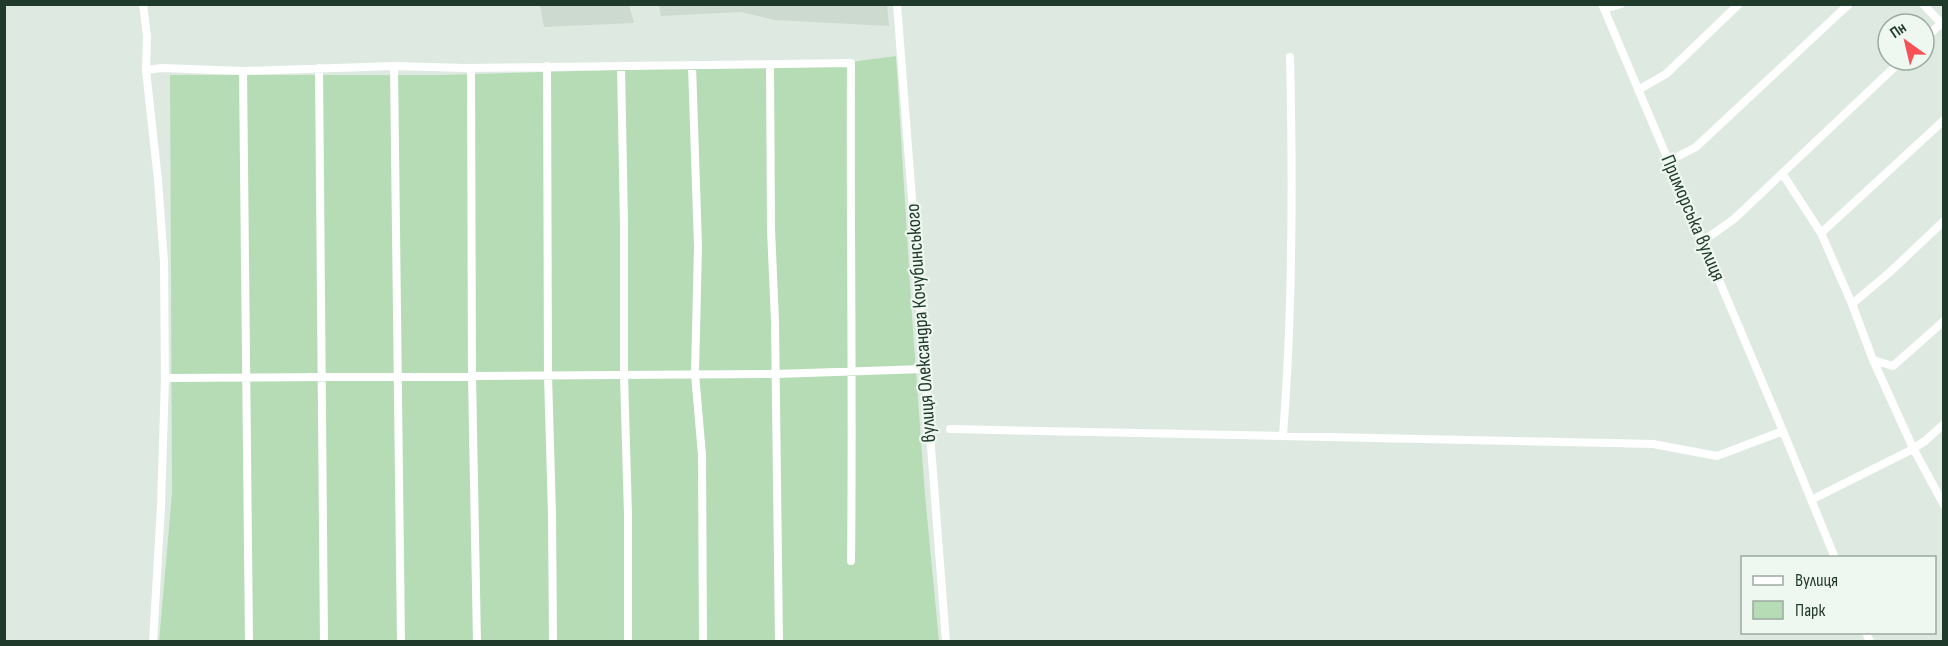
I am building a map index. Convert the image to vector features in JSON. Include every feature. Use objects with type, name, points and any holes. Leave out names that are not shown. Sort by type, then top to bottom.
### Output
[{"type":"street","points":[[143,4],[147,36],[146,70],[164,262],[165,378],[160,552],[153,642]]},
{"type":"street","name":"вулиця Олександра Кочубинського","points":[[897,4],[946,642]]},
{"type":"street","points":[[1603,7],[1621,4]]},
{"type":"street","points":[[1638,90],[1666,74],[1740,4]]},
{"type":"street","points":[[1669,161],[1696,147],[1848,4]]},
{"type":"street","points":[[1923,4],[1942,22]]},
{"type":"street","name":"Приморська вулиця","points":[[1603,7],[1834,556]]},
{"type":"street","points":[[1282,435],[1289,339],[1292,134],[1290,57]]},
{"type":"street","points":[[146,70],[243,71],[394,66],[471,68],[851,63],[850,246],[853,371],[851,561]]},
{"type":"street","points":[[770,64],[779,642]]},
{"type":"street","points":[[692,65],[698,246],[695,374],[702,455],[703,642]]},
{"type":"street","points":[[394,66],[401,642]]},
{"type":"street","points":[[547,66],[548,375],[553,642]]},
{"type":"street","points":[[621,66],[628,642]]},
{"type":"street","points":[[320,68],[324,642]]},
{"type":"street","points":[[471,68],[472,376],[477,642]]},
{"type":"street","points":[[243,71],[249,642]]},
{"type":"street","points":[[1703,241],[1734,219],[1889,72]]},
{"type":"street","points":[[1821,233],[1944,120]]},
{"type":"street","points":[[1782,173],[1821,233],[1873,360],[1913,448],[1944,505]]},
{"type":"street","points":[[1852,304],[1944,221]]},
{"type":"street","points":[[1873,360],[1893,366],[1944,321]]},
{"type":"street","points":[[165,378],[776,374],[924,369]]},
{"type":"street","points":[[1811,500],[1913,448],[1925,441],[1944,423]]},
{"type":"street","points":[[950,429],[1653,444],[1717,456],[1783,431]]},
{"type":"shaded area","points":[[540,5],[629,5],[634,23],[544,27]]},
{"type":"shaded area","points":[[659,5],[887,5],[889,26],[774,20],[741,12],[661,16]]},
{"type":"green space","points":[[896,56],[925,495],[939,641],[159,642],[172,493],[170,75],[442,75],[820,66]]}]
